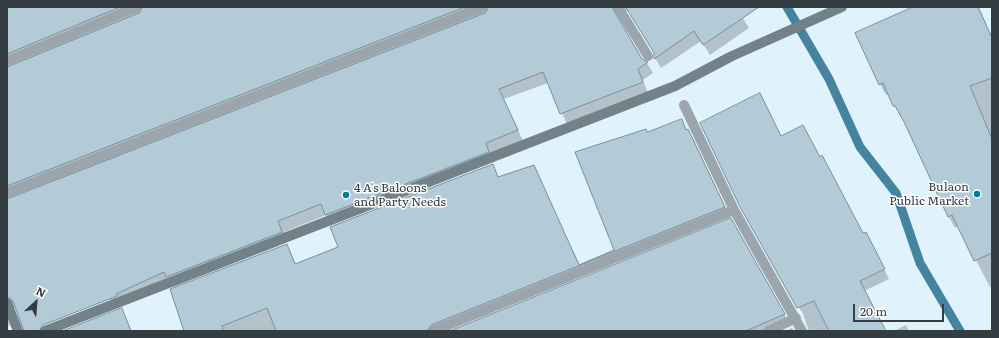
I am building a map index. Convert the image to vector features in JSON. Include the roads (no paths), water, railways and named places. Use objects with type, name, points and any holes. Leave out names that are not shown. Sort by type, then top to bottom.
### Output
[{"type":"street","points":[[7,61],[137,7]]},
{"type":"street","points":[[7,193],[483,7]]},
{"type":"street","points":[[618,7],[648,56]]},
{"type":"street","points":[[45,331],[675,86],[732,56],[842,7]]},
{"type":"street","points":[[684,105],[734,210],[802,331]]},
{"type":"street","points":[[434,331],[734,210]]},
{"type":"street","points":[[7,303],[18,331]]},
{"type":"street","points":[[768,331],[796,318]]},
{"type":"waterway","points":[[787,7],[829,79],[860,147],[896,193],[920,263],[960,331]]},
{"type":"place","name":"Bulaon Public Market","points":[[977,194]]},
{"type":"place","name":"4 A's Baloons and Party Needs","points":[[346,195]]}]
